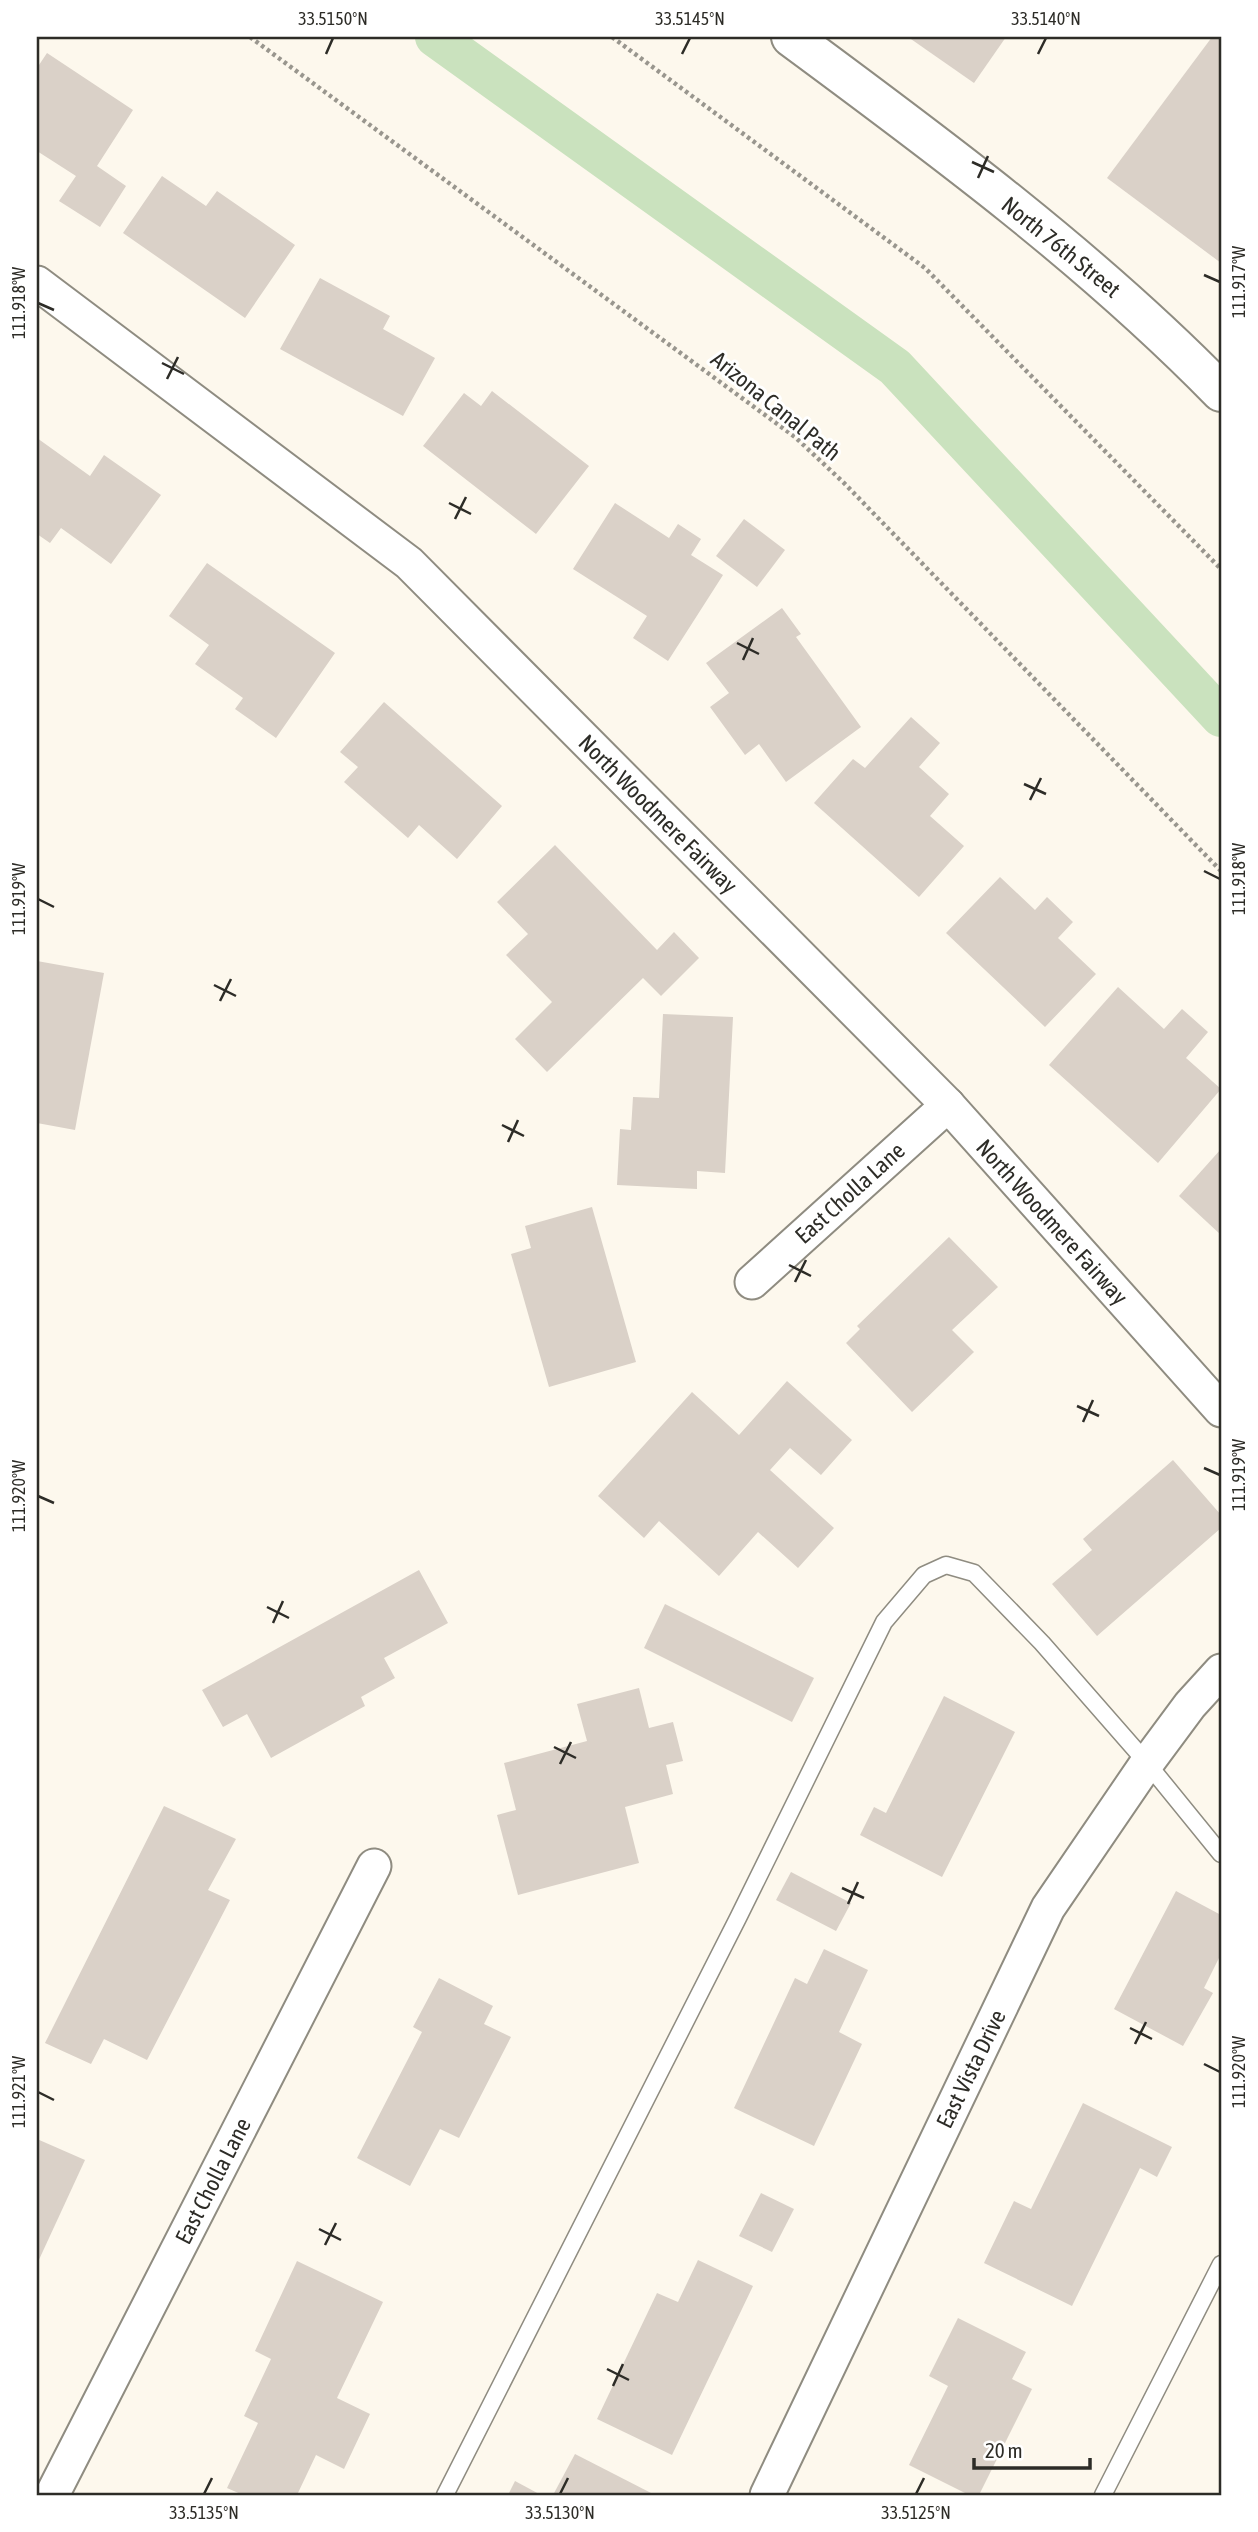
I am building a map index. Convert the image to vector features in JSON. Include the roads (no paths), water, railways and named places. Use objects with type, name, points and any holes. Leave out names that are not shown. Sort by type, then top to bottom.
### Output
[{"type":"street","name":"North 76th Street","points":[[791,37],[900,117],[1122,297],[1218,383]]},
{"type":"street","name":"North Woodmere Fairway","points":[[37,283],[410,563],[947,1105],[1221,1410]]},
{"type":"street","name":"East Cholla Lane","points":[[752,1282],[947,1105]]},
{"type":"street","name":"East Vista Drive","points":[[767,2495],[1048,1908],[1147,1763],[1190,1705],[1221,1671]]},
{"type":"street","name":"East Cholla Lane","points":[[52,2495],[374,1866]]},
{"type":"lane","points":[[445,2495],[738,1918],[884,1622],[923,1575],[946,1565],[974,1573],[1042,1643],[1147,1763],[1221,1854]]},
{"type":"lane","points":[[1103,2495],[1221,2264]]},
{"type":"waterway","points":[[435,37],[895,367],[1221,717]]}]
